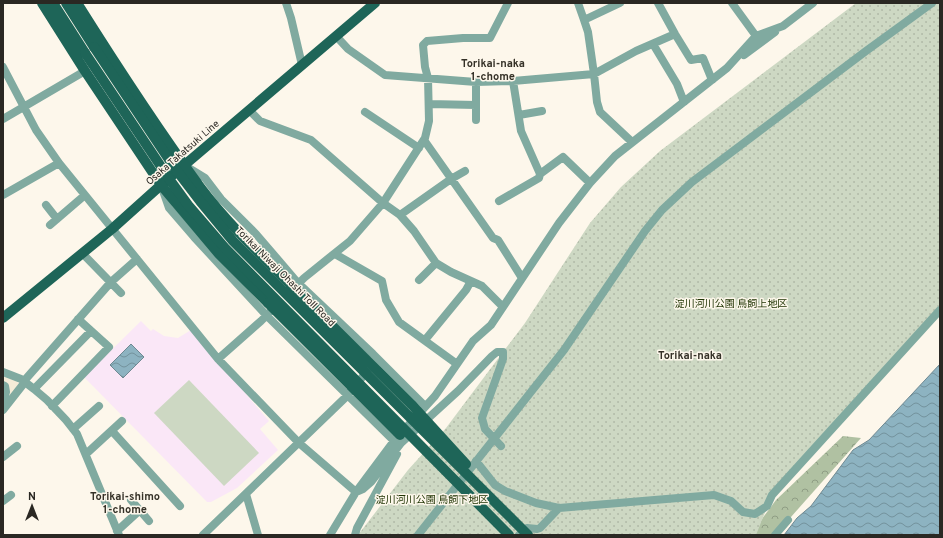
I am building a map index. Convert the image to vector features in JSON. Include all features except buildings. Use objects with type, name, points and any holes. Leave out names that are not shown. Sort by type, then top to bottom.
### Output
[{"type":"main road","points":[[42,3],[85,72],[161,185],[219,254],[405,440],[468,500],[477,504]]},
{"type":"main road","name":"Torikai Niwaji Ohashi Toll Road","points":[[53,3],[90,50],[200,201],[233,241],[528,535]]},
{"type":"main road","name":"Torikai Niwaji Ohashi Toll Road","points":[[66,3],[90,50],[172,183],[188,205],[225,248],[509,535]]},
{"type":"main road","points":[[77,3],[184,166],[217,207],[240,233],[295,284],[413,406],[486,486],[487,494]]},
{"type":"main road","name":"Osaka Takatsuki Line","points":[[3,318],[112,229],[161,185],[375,3]]},
{"type":"street","points":[[286,3],[302,65]]},
{"type":"street","points":[[218,359],[267,316],[295,284],[350,241],[382,202],[419,148],[424,140],[429,121],[428,78],[425,67],[423,45],[427,41],[463,38],[490,38],[508,3]]},
{"type":"street","points":[[578,3],[588,32],[597,102],[600,112],[632,142]]},
{"type":"street","points":[[584,20],[620,3]]},
{"type":"street","points":[[658,3],[691,60],[703,58],[712,80]]},
{"type":"street","points":[[732,3],[756,36]]},
{"type":"street","points":[[330,535],[356,492],[398,442],[425,406],[435,396],[473,341],[491,325],[559,223],[590,183],[615,156],[632,142],[813,3]]},
{"type":"street","points":[[418,535],[564,350],[645,231],[662,210],[692,182],[932,3]]},
{"type":"street","points":[[727,68],[756,36],[783,26]]},
{"type":"street","points":[[336,36],[348,49],[385,75],[476,82],[513,81],[594,74],[636,51],[675,34]]},
{"type":"street","points":[[653,44],[677,84],[684,102]]},
{"type":"street","points":[[3,67],[36,130],[58,163],[218,359],[299,443],[356,492]]},
{"type":"street","points":[[3,119],[85,72]]},
{"type":"street","points":[[513,81],[521,131],[540,174]]},
{"type":"street","points":[[476,82],[476,120]]},
{"type":"street","points":[[429,104],[476,105]]},
{"type":"street","points":[[249,110],[260,121],[311,140],[382,202],[400,215],[414,231],[436,263],[451,272],[482,286],[503,306]]},
{"type":"street","points":[[519,115],[542,111]]},
{"type":"street","points":[[364,112],[419,148]]},
{"type":"street","points":[[424,140],[493,238],[498,240],[522,278]]},
{"type":"street","points":[[499,202],[539,178],[540,174],[563,157],[590,183]]},
{"type":"street","points":[[3,195],[58,163]]},
{"type":"street","points":[[400,215],[464,171]]},
{"type":"street","points":[[161,185],[169,208],[194,237],[267,316],[398,442]]},
{"type":"street","points":[[50,225],[85,195]]},
{"type":"street","points":[[46,205],[57,219]]},
{"type":"street","points":[[82,253],[121,293]]},
{"type":"street","points":[[335,254],[382,281],[386,300],[399,322],[457,364]]},
{"type":"street","points":[[3,410],[24,381],[78,319],[111,282],[137,259]]},
{"type":"street","points":[[419,280],[436,263]]},
{"type":"street","points":[[425,340],[466,290],[471,281]]},
{"type":"street","points":[[295,284],[377,358],[425,406]]},
{"type":"street","points":[[476,461],[495,485],[505,491],[536,503],[559,508],[714,495],[731,501],[743,512],[755,514],[767,506],[772,495],[940,310]]},
{"type":"street","points":[[52,406],[109,347],[78,319]]},
{"type":"street","points":[[34,389],[91,331]]},
{"type":"street","points":[[355,535],[357,528],[397,454],[398,442],[458,391],[497,352],[503,352],[503,360],[482,418],[485,429],[501,446]]},
{"type":"street","points":[[204,535],[348,395],[377,358]]},
{"type":"street","points":[[3,372],[24,381],[34,389],[52,406],[77,434],[118,533],[140,510]]},
{"type":"street","points":[[3,385],[5,386],[6,392],[3,401]]},
{"type":"street","points":[[73,429],[100,406]]},
{"type":"street","points":[[86,454],[122,421]]},
{"type":"street","points":[[112,431],[180,506]]},
{"type":"street","points":[[3,456],[17,446]]},
{"type":"street","points":[[246,494],[258,535]]},
{"type":"street","points":[[131,500],[149,521]]},
{"type":"street","points":[[519,535],[527,528],[540,528],[559,508]]},
{"type":"street","points":[[774,535],[788,520]]},
{"type":"shaded area","points":[[141,321],[151,331],[153,329],[164,336],[178,338],[191,330],[269,421],[260,429],[278,450],[237,488],[211,502],[207,502],[84,377]]},
{"type":"shaded area","points":[[3,375],[11,377],[21,385],[3,405]]},
{"type":"green space","name":"淀川河川公園 鳥飼上地区","points":[[856,3],[940,3],[940,310],[772,495],[756,535],[358,535],[408,470],[446,428],[525,323],[590,223],[621,187],[660,151]]},
{"type":"green space","points":[[189,380],[259,453],[224,486],[154,413]]},
{"type":"green space","points":[[843,436],[861,438],[775,535],[750,535],[776,500]]},
{"type":"water","points":[[131,344],[144,357],[123,378],[110,365]]},
{"type":"water","points":[[940,364],[940,535],[784,535],[797,518],[811,506],[853,450],[869,440]]},
{"type":"district","name":"Torikai-naka 1-chome","points":[[493,69]]},
{"type":"district","name":"Torikai-naka","points":[[690,355]]},
{"type":"district","name":"Torikai-shimo 1-chome","points":[[125,502]]},
{"type":"park label","name":"淀川河川公園 鳥飼下地区","points":[[432,499]]}]
